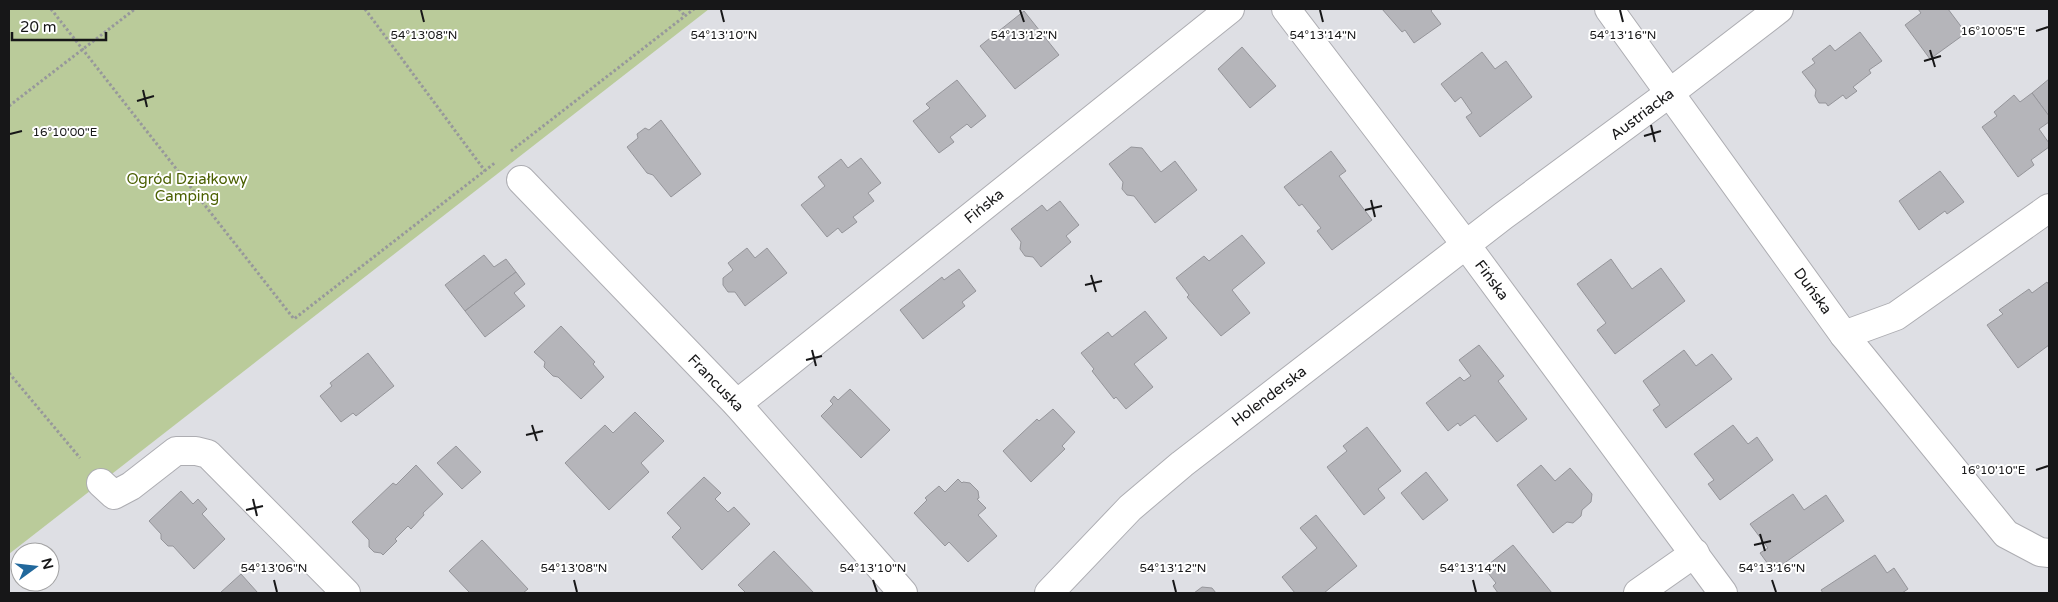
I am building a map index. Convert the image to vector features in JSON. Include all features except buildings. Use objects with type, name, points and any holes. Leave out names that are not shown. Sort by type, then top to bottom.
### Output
[{"type":"street","name":"Fińska","points":[[737,404],[1230,9]]},
{"type":"street","name":"Fińska","points":[[1286,9],[1466,245],[1723,593]]},
{"type":"street","name":"Duńska","points":[[1609,9],[1671,92],[1844,335],[2006,534],[2044,553]]},
{"type":"street","name":"Austriacka","points":[[1504,216],[1779,9]]},
{"type":"street","name":"Francuska","points":[[521,180],[737,404],[903,593]]},
{"type":"street","points":[[1844,335],[1896,316],[2049,208]]},
{"type":"street","name":"Holenderska","points":[[1049,593],[1130,508],[1182,464],[1504,216]]},
{"type":"street","points":[[101,483],[114,495],[131,486],[176,451],[196,451],[208,454],[346,593]]},
{"type":"street","points":[[1638,593],[1695,553]]},
{"type":"path","points":[[51,9],[294,320],[500,159]]},
{"type":"path","points":[[9,106],[136,9]]},
{"type":"path","points":[[364,9],[485,171]]},
{"type":"path","points":[[679,9],[685,16]]},
{"type":"path","points":[[508,153],[694,9]]},
{"type":"path","points":[[9,373],[80,458]]},
{"type":"green space","name":"Ogród Działkowy Camping","points":[[9,9],[709,9],[24,542],[10,542],[9,554]]}]
